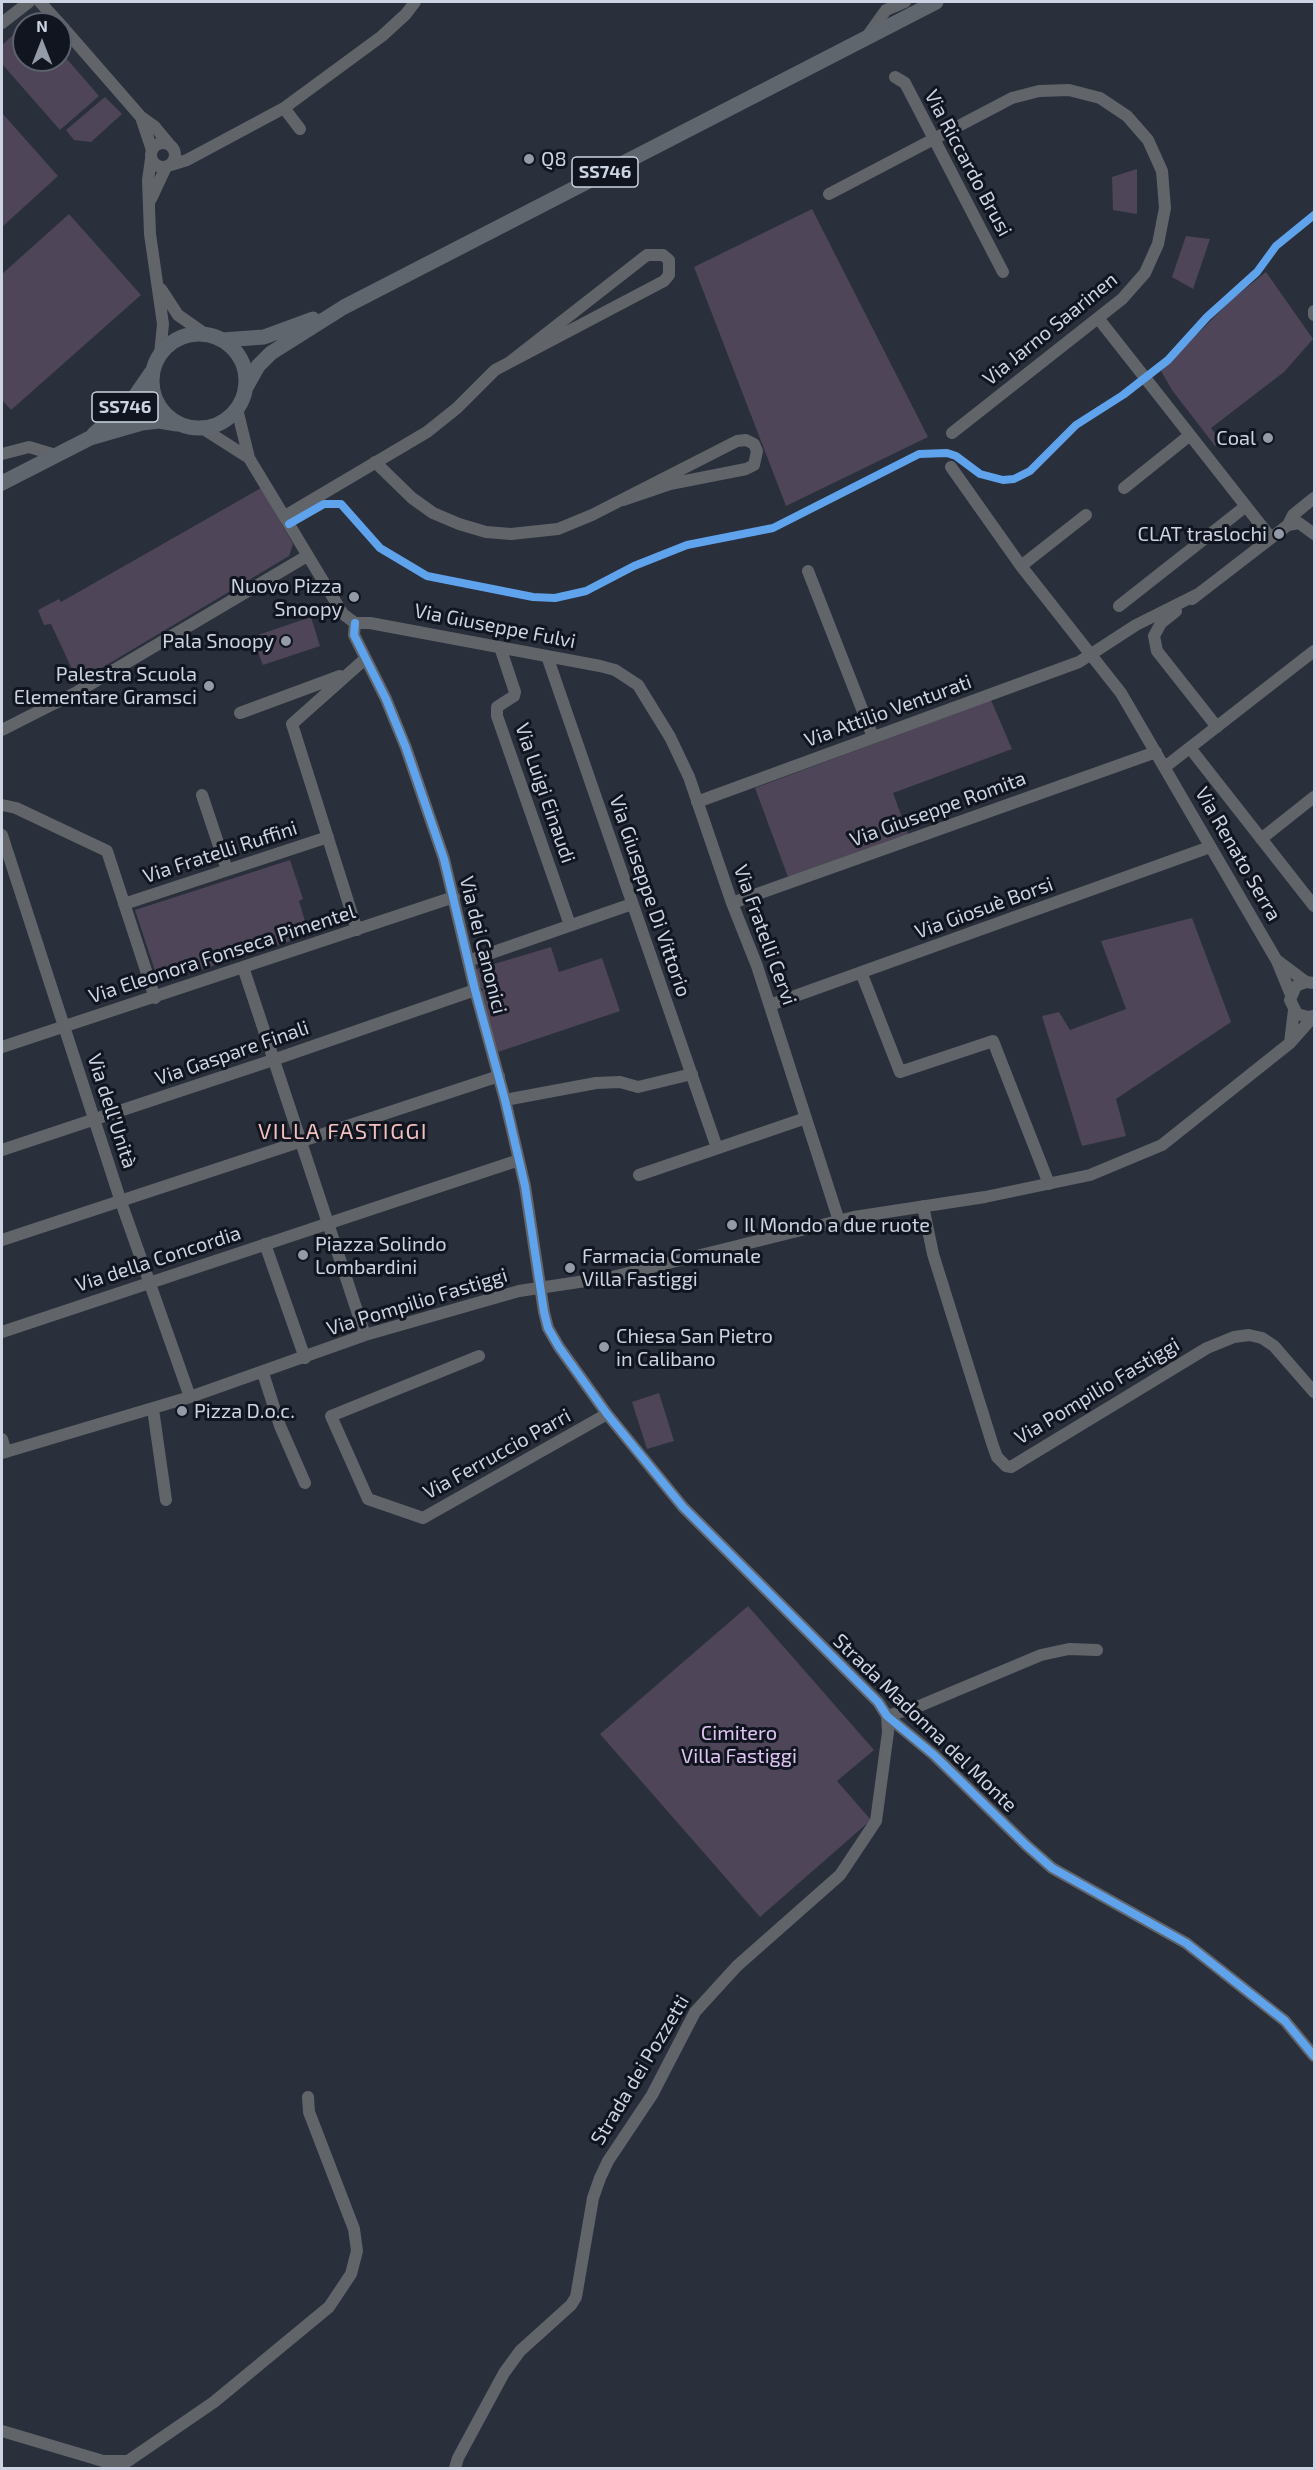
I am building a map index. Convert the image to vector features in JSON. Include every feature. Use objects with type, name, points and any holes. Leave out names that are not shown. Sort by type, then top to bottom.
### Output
[{"type":"main road","points":[[866,38],[936,2]]},
{"type":"main road","name":"SS746","points":[[237,409],[258,366],[271,353],[344,307],[866,38]]},
{"type":"main road","name":"SS746","points":[[90,438],[131,402],[160,354],[180,338],[205,334],[222,340],[264,337],[344,307]]},
{"type":"main road","name":"SS746","points":[[222,340],[242,361],[246,375],[245,389]]},
{"type":"main road","name":"SS746","points":[[152,370],[152,386],[156,402],[165,415],[178,424]]},
{"type":"main road","points":[[202,428],[215,425],[237,409]]},
{"type":"main road","name":"SS746","points":[[2,483],[90,438],[142,423],[159,420],[202,428]]},
{"type":"street","points":[[2,22],[29,2]]},
{"type":"street","points":[[141,117],[151,154],[157,166],[168,166],[188,160],[284,108],[382,36],[406,14],[415,2]]},
{"type":"street","points":[[866,38],[886,10],[905,2]]},
{"type":"street","points":[[72,38],[141,117],[155,127],[170,146],[175,157],[168,166],[149,206]]},
{"type":"street","name":"Via Riccardo Brusi","points":[[895,77],[905,83],[1003,272]]},
{"type":"street","name":"Via Jarno Saarinen","points":[[829,194],[1012,98],[1039,91],[1069,90],[1100,98],[1127,116],[1148,140],[1162,171],[1165,208],[1158,244],[1145,273],[1122,299],[952,433]]},
{"type":"street","points":[[284,108],[300,129]]},
{"type":"street","points":[[160,354],[163,324],[149,206],[148,180],[151,154],[159,144],[205,150]]},
{"type":"street","points":[[285,516],[427,432],[457,408],[482,381],[510,362],[647,255],[663,255],[669,260],[669,275],[664,281],[510,362]]},
{"type":"street","points":[[157,283],[178,315],[205,334]]},
{"type":"street","points":[[1098,318],[1271,538]]},
{"type":"street","name":"Via dei Canonici","points":[[237,409],[249,458],[343,614],[355,623],[354,635],[386,699],[409,758],[454,897],[475,990],[506,1100],[542,1287]]},
{"type":"street","name":"Via dei Canonici","points":[[202,428],[249,458]]},
{"type":"street","points":[[1124,488],[1190,435]]},
{"type":"street","points":[[375,462],[412,498],[434,513],[486,532],[511,534],[558,529],[623,500],[737,441],[746,440],[754,444],[757,451],[754,465],[746,469],[670,484],[623,500]]},
{"type":"street","points":[[2,454],[29,447],[56,455]]},
{"type":"street","name":"Via Renato Serra","points":[[951,467],[1021,566],[1121,693],[1276,961],[1291,995],[1293,1010]]},
{"type":"street","points":[[1288,525],[1293,514],[1314,498]]},
{"type":"street","points":[[1119,606],[1246,506]]},
{"type":"street","points":[[1021,566],[1086,515]]},
{"type":"street","points":[[1217,727],[1157,651],[1154,636],[1161,623],[1288,525],[1299,523],[1314,534]]},
{"type":"street","points":[[2,730],[77,692],[307,556]]},
{"type":"street","points":[[808,571],[873,737]]},
{"type":"street","points":[[1091,654],[1136,625],[1198,594]]},
{"type":"street","name":"Via Giuseppe Fulvi","points":[[355,623],[370,622],[500,646],[607,668],[627,676]]},
{"type":"street","name":"Via Luigi Einaudi","points":[[500,646],[515,692],[514,696],[497,707],[497,716],[570,925]]},
{"type":"street","points":[[1165,767],[1314,651]]},
{"type":"street","name":"Via Attilio Venturati","points":[[698,802],[1079,662],[1091,654]]},
{"type":"street","name":"Via Giuseppe Di Vittorio","points":[[547,656],[717,1148]]},
{"type":"street","points":[[357,930],[292,724],[365,659]]},
{"type":"street","points":[[240,713],[347,673]]},
{"type":"street","name":"Via Fratelli Cervi","points":[[627,676],[638,685],[670,738],[698,802],[770,1005],[839,1221]]},
{"type":"street","name":"Via Renato Serra","points":[[1190,748],[1314,906]]},
{"type":"street","name":"Via Giuseppe Romita","points":[[732,903],[1156,752]]},
{"type":"street","points":[[202,795],[227,870]]},
{"type":"street","name":"Via Renato Serra","points":[[1261,839],[1314,797]]},
{"type":"street","points":[[2,805],[16,808],[107,851],[155,998]]},
{"type":"street","name":"Via dell'Unità","points":[[2,835],[94,1119],[190,1398]]},
{"type":"street","name":"Via Fratelli Ruffini","points":[[124,904],[328,837]]},
{"type":"street","name":"Via Giosuè Borsi","points":[[770,1005],[1210,847]]},
{"type":"street","name":"Via Eleonora Fonseca Pimentel","points":[[2,1047],[454,897]]},
{"type":"street","points":[[468,961],[632,904]]},
{"type":"street","name":"Via Renato Serra","points":[[1276,961],[1310,982]]},
{"type":"street","points":[[243,967],[365,1335]]},
{"type":"street","points":[[861,972],[900,1071],[993,1041],[1049,1184]]},
{"type":"street","points":[[1291,995],[1296,986],[1310,982]]},
{"type":"street","name":"Via Gaspare Finali","points":[[2,1150],[475,990]]},
{"type":"street","points":[[1290,1043],[1293,1010],[1302,1016],[1314,1016]]},
{"type":"street","name":"Via Pompilio Fastiggi","points":[[4,1452],[190,1398],[365,1335],[519,1291],[612,1277],[839,1221],[985,1197],[1090,1175],[1162,1145],[1290,1043],[1314,1016]]},
{"type":"street","points":[[506,1100],[596,1083],[620,1082],[638,1087],[692,1074]]},
{"type":"street","points":[[2,1240],[499,1076]]},
{"type":"street","points":[[639,1175],[806,1118]]},
{"type":"street","name":"Via della Concordia","points":[[2,1332],[519,1160]]},
{"type":"street","name":"Via Pompilio Fastiggi","points":[[923,1206],[933,1254],[993,1446],[997,1457],[1006,1466],[1011,1467],[1207,1348],[1234,1337],[1249,1335],[1268,1342],[1314,1392]]},
{"type":"street","points":[[265,1244],[305,1358]]},
{"type":"street","name":"Strada Madonna del Monte","points":[[542,1287],[548,1328],[559,1347],[608,1414],[683,1507],[878,1702],[887,1716],[934,1755],[1052,1868],[1186,1943],[1285,2021],[1314,2056]]},
{"type":"street","name":"Via Ferruccio Parri","points":[[479,1356],[331,1416],[369,1499],[423,1518],[608,1414]]},
{"type":"street","points":[[263,1373],[280,1426],[305,1483]]},
{"type":"street","points":[[153,1409],[166,1500]]},
{"type":"street","points":[[2,1439],[4,1452]]},
{"type":"street","name":"Strada Madonna del Monte","points":[[887,1716],[917,1707],[1041,1655],[1069,1649],[1097,1650]]},
{"type":"street","name":"Strada dei Pozzetti","points":[[455,2469],[458,2458],[504,2373],[520,2351],[571,2305],[576,2297],[593,2198],[600,2178],[652,2095],[695,2012],[737,1966],[840,1875],[876,1821],[888,1732],[887,1716]]},
{"type":"street","points":[[2,2431],[103,2461],[128,2461],[214,2402],[329,2307],[351,2274],[357,2252],[354,2229],[309,2112],[308,2097]]},
{"type":"green space","points":[[12,36],[12,72],[72,72],[72,65],[99,96],[60,130],[2,64],[2,45]]},
{"type":"green space","points":[[105,97],[122,114],[91,142],[74,140],[66,130]]},
{"type":"green space","points":[[2,113],[58,176],[2,227]]},
{"type":"green space","points":[[1137,169],[1137,214],[1113,210],[1112,177]]},
{"type":"green space","points":[[812,209],[928,437],[786,506],[694,267]]},
{"type":"green space","points":[[69,214],[141,295],[11,410],[2,400],[2,274]]},
{"type":"green space","points":[[1186,236],[1210,239],[1193,289],[1172,277]]},
{"type":"green space","points":[[1266,272],[1313,339],[1284,372],[1211,428],[1221,441],[1215,446],[1172,390],[1161,371],[1231,300]]},
{"type":"green space","points":[[261,488],[293,544],[289,556],[78,682],[51,624],[44,625],[38,610],[59,599],[61,602]]},
{"type":"green space","name":"Pala Snoopy","points":[[311,617],[320,646],[263,665],[252,637]]},
{"type":"green space","points":[[991,700],[1012,749],[893,793],[908,834],[788,877],[755,788]]},
{"type":"green space","points":[[290,860],[303,899],[299,901],[309,935],[159,983],[135,910]]},
{"type":"green space","points":[[1192,918],[1231,1022],[1116,1099],[1126,1136],[1082,1146],[1042,1016],[1059,1012],[1070,1030],[1126,1009],[1101,941]]},
{"type":"green space","points":[[551,947],[559,972],[602,958],[620,1011],[498,1052],[479,996],[483,990],[478,984],[474,970]]},
{"type":"green space","points":[[659,1393],[674,1441],[647,1449],[632,1402]]},
{"type":"green space","name":"Cimitero Villa Fastiggi","points":[[748,1606],[874,1750],[837,1781],[871,1820],[760,1917],[600,1734]]},
{"type":"cycle path","points":[[289,524],[324,504],[341,504],[380,548],[427,576],[533,597],[555,598],[586,591],[634,566],[687,545],[773,528],[919,454],[947,453],[956,456],[980,474],[1003,480],[1014,479],[1030,471],[1076,425],[1123,395],[1168,360],[1207,317],[1257,272],[1276,246],[1314,215]]},
{"type":"cycle path","points":[[355,623],[354,635],[386,699],[406,748],[444,859],[525,1186],[544,1312],[548,1328],[559,1347],[607,1414],[683,1507],[878,1702],[887,1716],[934,1755],[1052,1868],[1186,1943],[1285,2021],[1314,2056]]},
{"type":"place","name":"Q8","points":[[529,159]]},
{"type":"place","name":"Coal","points":[[1268,438]]},
{"type":"place","name":"CLAT traslochi","points":[[1279,534]]},
{"type":"place","name":"Nuovo Pizza Snoopy","points":[[354,597]]},
{"type":"place","name":"Pala Snoopy","points":[[286,641]]},
{"type":"place","name":"Palestra Scuola Elementare Gramsci","points":[[209,686]]},
{"type":"place","name":"Il Mondo a due ruote","points":[[732,1225]]},
{"type":"place","name":"Piazza Solindo Lombardini","points":[[303,1255]]},
{"type":"place","name":"Farmacia Comunale Villa Fastiggi","points":[[570,1268]]},
{"type":"place","name":"Chiesa San Pietro in Calibano","points":[[604,1347]]},
{"type":"place","name":"Pizza D.o.c.","points":[[182,1411]]},
{"type":"district","name":"VILLA FASTIGGI","points":[[343,1132]]}]
